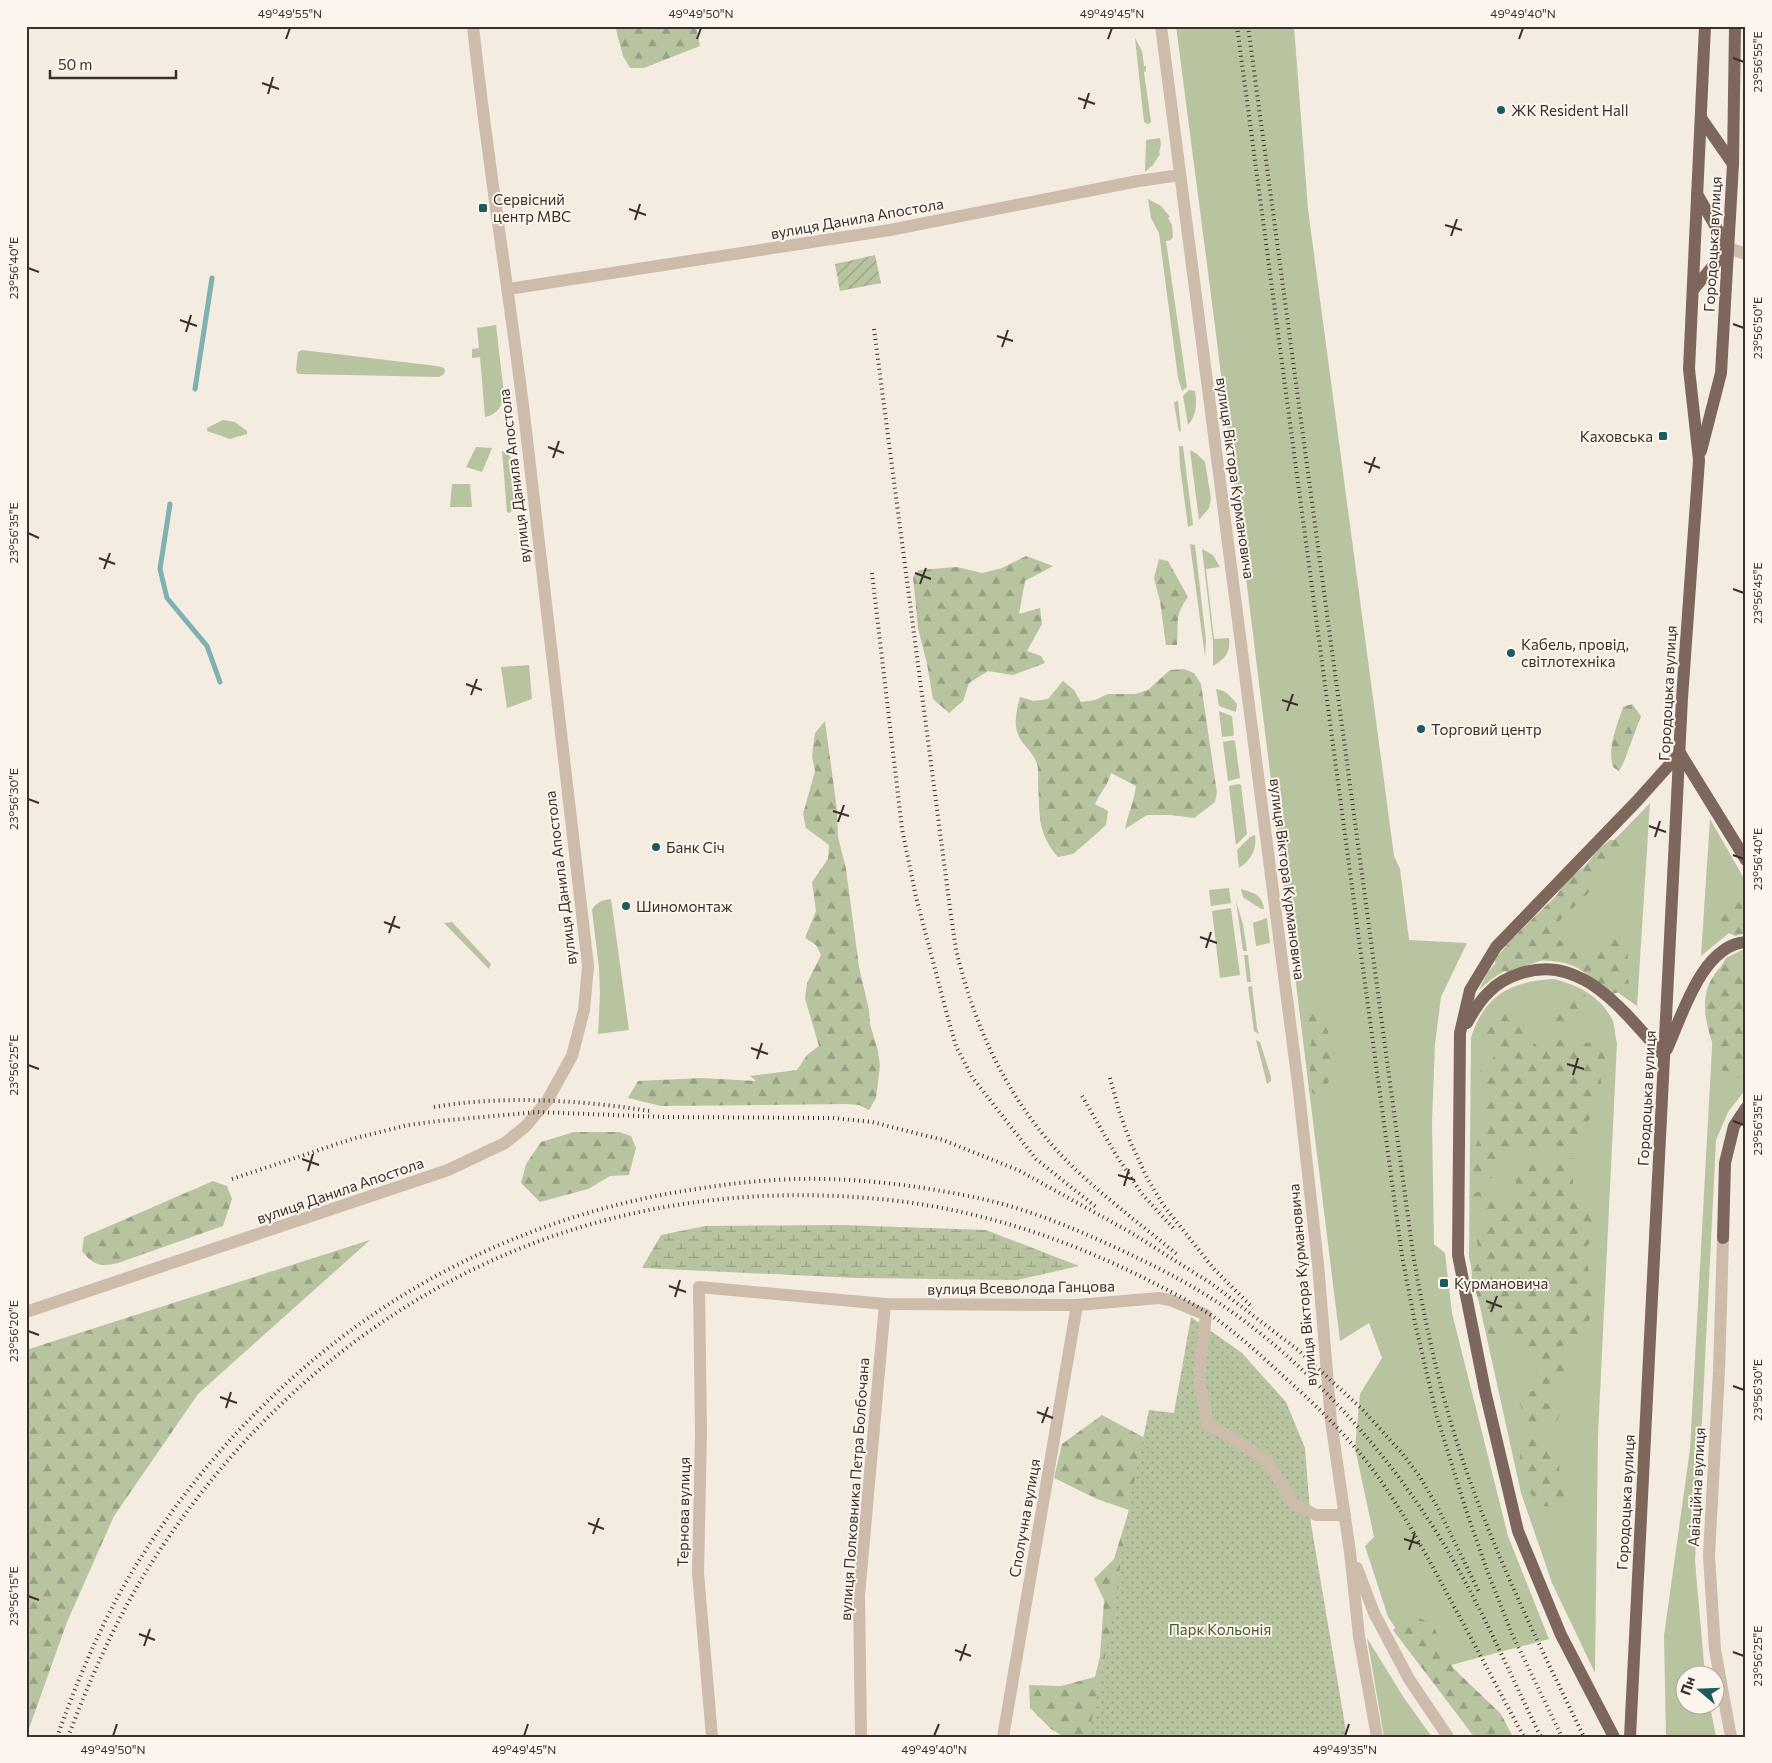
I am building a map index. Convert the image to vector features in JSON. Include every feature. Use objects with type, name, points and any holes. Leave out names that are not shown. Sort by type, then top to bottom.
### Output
[{"type":"main road","name":"Городоцька вулиця","points":[[1630,1737],[1682,698],[1698,460],[1689,369],[1705,26]]},
{"type":"main road","name":"Городоцька вулиця","points":[[1698,460],[1721,373],[1733,164],[1735,26]]},
{"type":"main road","points":[[1701,118],[1733,164]]},
{"type":"main road","points":[[1693,290],[1728,248],[1697,194]]},
{"type":"main road","points":[[1614,1737],[1561,1635],[1518,1531],[1485,1391],[1458,1254],[1460,1033],[1470,990],[1496,947],[1637,801],[1680,753],[1746,860]]},
{"type":"main road","points":[[1460,1033],[1489,991],[1502,981],[1520,973],[1556,970],[1576,977],[1597,988],[1623,1010],[1664,1056],[1697,980],[1712,961],[1726,948],[1740,942],[1746,942]]},
{"type":"main road","points":[[1723,1238],[1725,1163],[1734,1126],[1746,1108]]},
{"type":"street","name":"вулиця Данила Апостола","points":[[26,1312],[448,1170],[505,1144],[526,1126],[547,1101],[572,1056],[584,1010],[588,966],[508,289],[484,127],[472,26]]},
{"type":"street","name":"вулиця Віктора Курмановича","points":[[1161,26],[1298,1084],[1318,1264],[1331,1421],[1350,1552],[1359,1636],[1377,1737]]},
{"type":"street","name":"вулиця Данила Апостола","points":[[508,289],[890,230],[1180,175]]},
{"type":"street","points":[[1728,248],[1746,254]]},
{"type":"street","name":"Авіаційна вулиця","points":[[1723,1238],[1719,1371],[1709,1555],[1715,1650],[1732,1737]]},
{"type":"street","name":"вулиця Всеволода Ганцова","points":[[699,1287],[885,1304],[1077,1305],[1159,1298],[1170,1300],[1206,1315],[1199,1379],[1208,1425],[1231,1437],[1267,1461],[1294,1504],[1316,1516],[1345,1515]]},
{"type":"street","name":"Тернова вулиця","points":[[699,1287],[701,1434],[698,1574],[712,1737]]},
{"type":"street","name":"вулиця Полковника Петра Болбочана","points":[[861,1737],[859,1596],[885,1304]]},
{"type":"street","name":"Сполучна вулиця","points":[[1002,1737],[1077,1305]]},
{"type":"street","points":[[1350,1552],[1374,1613],[1410,1679],[1448,1737]]},
{"type":"green space","points":[[615,26],[696,26],[700,46],[644,68],[630,68],[623,56]]},
{"type":"green space","points":[[1176,26],[1294,26],[1308,209],[1394,856],[1400,869],[1409,940],[1467,943],[1441,997],[1435,1044],[1432,1122],[1434,1244],[1445,1253],[1452,1313],[1508,1536],[1549,1639],[1425,1672],[1388,1617],[1365,1546],[1374,1537],[1355,1448],[1360,1394],[1382,1358],[1369,1323],[1340,1341],[1215,326]]},
{"type":"green space","points":[[1135,38],[1142,51],[1144,66],[1146,66],[1146,71],[1144,72],[1151,122],[1148,124],[1144,122]]},
{"type":"green space","points":[[1160,138],[1160,154],[1153,165],[1145,172],[1146,140]]},
{"type":"green space","points":[[1148,199],[1161,206],[1170,217],[1168,218],[1172,225],[1173,237],[1171,240],[1166,241],[1187,387],[1182,391],[1178,378],[1159,233],[1151,218]]},
{"type":"green space","points":[[875,255],[881,283],[840,291],[835,264]]},
{"type":"green space","points":[[496,325],[504,394],[499,409],[485,417],[480,357],[472,358],[472,349],[479,348],[477,328]]},
{"type":"green space","points":[[302,350],[437,366],[444,368],[445,371],[439,377],[300,374],[297,373],[296,369],[298,352]]},
{"type":"green space","points":[[1189,390],[1195,391],[1196,404],[1195,413],[1188,425],[1183,396]]},
{"type":"green space","points":[[1178,400],[1181,431],[1179,432],[1174,403]]},
{"type":"green space","points":[[223,420],[235,422],[247,431],[247,434],[230,439],[207,431],[207,428]]},
{"type":"green space","points":[[1179,446],[1183,446],[1193,525],[1188,527],[1180,466]]},
{"type":"green space","points":[[476,447],[492,448],[482,472],[466,467]]},
{"type":"green space","points":[[1190,450],[1205,462],[1211,499],[1209,508],[1199,520]]},
{"type":"green space","points":[[502,451],[507,453],[513,460],[517,501],[514,509],[509,513],[507,512]]},
{"type":"green space","points":[[452,484],[470,484],[472,507],[450,507]]},
{"type":"green space","points":[[1190,544],[1195,545],[1206,640],[1205,657]]},
{"type":"green space","points":[[1202,549],[1213,555],[1220,567],[1206,569],[1214,639],[1229,638],[1229,647],[1226,655],[1213,666],[1213,642]]},
{"type":"green space","points":[[1026,556],[1053,566],[1025,581],[1019,614],[1040,608],[1042,624],[1027,651],[1041,656],[1045,663],[1013,675],[988,671],[969,683],[963,701],[949,713],[933,699],[918,628],[913,577],[919,570],[957,567],[982,573],[1002,568]]},
{"type":"green space","points":[[1159,559],[1168,561],[1188,597],[1179,615],[1177,645],[1166,645],[1160,601],[1154,578]]},
{"type":"green space","points":[[529,665],[532,699],[507,708],[501,667]]},
{"type":"green space","points":[[1184,669],[1194,673],[1201,684],[1217,793],[1215,802],[1194,818],[1171,815],[1147,815],[1125,829],[1136,786],[1111,773],[1095,804],[1108,811],[1106,825],[1073,854],[1058,857],[1046,840],[1041,823],[1037,764],[1017,731],[1016,714],[1020,697],[1034,701],[1048,699],[1063,681],[1074,690],[1081,702],[1095,700],[1108,694],[1135,694],[1148,690],[1170,670]]},
{"type":"green space","points":[[1216,689],[1225,692],[1233,699],[1237,704],[1236,712],[1219,706]]},
{"type":"green space","points":[[1632,704],[1641,716],[1619,771],[1613,767],[1611,760],[1612,745],[1623,707]]},
{"type":"green space","points":[[1219,711],[1232,716],[1233,736],[1222,737]]},
{"type":"green space","points":[[825,721],[837,810],[838,837],[846,869],[859,967],[869,1010],[870,1024],[878,1051],[880,1066],[876,1098],[869,1110],[859,1105],[846,1104],[661,1106],[628,1098],[638,1081],[701,1078],[756,1081],[750,1076],[797,1070],[807,1055],[819,1046],[805,998],[807,983],[821,955],[816,945],[805,938],[816,911],[812,882],[828,859],[829,845],[806,828],[803,814],[815,771],[812,756],[815,733]]},
{"type":"green space","points":[[1235,741],[1240,778],[1228,781],[1223,742]]},
{"type":"green space","points":[[1241,785],[1247,834],[1236,845],[1229,786]]},
{"type":"green space","points":[[1650,803],[1637,1006],[1588,972],[1553,961],[1527,962],[1514,966],[1502,972],[1479,990],[1488,972],[1501,957]]},
{"type":"green space","points":[[1710,819],[1746,882],[1746,931],[1729,933],[1701,956]]},
{"type":"green space","points":[[1255,835],[1254,850],[1247,862],[1239,868],[1237,850],[1250,837]]},
{"type":"green space","points":[[1610,840],[1622,840],[1628,849],[1623,857],[1605,865],[1601,875],[1590,891],[1555,926],[1557,939],[1579,950],[1593,953],[1600,941],[1609,935],[1629,940],[1626,974],[1630,986],[1624,991],[1612,994],[1581,970],[1563,960],[1551,957],[1508,972],[1496,969],[1495,959],[1512,939],[1556,896],[1569,878],[1585,866],[1598,850]]},
{"type":"green space","points":[[1229,888],[1231,903],[1211,906],[1209,890]]},
{"type":"green space","points":[[1241,889],[1259,897],[1264,909],[1243,897]]},
{"type":"green space","points":[[611,899],[629,1030],[598,1034],[599,968],[592,910],[600,902]]},
{"type":"green space","points":[[1728,899],[1746,904],[1746,933],[1735,936],[1726,933],[1723,924],[1719,921],[1720,911]]},
{"type":"green space","points":[[1236,901],[1243,924],[1247,951],[1243,951]]},
{"type":"green space","points":[[1231,908],[1240,975],[1220,978],[1212,911]]},
{"type":"green space","points":[[1267,918],[1270,943],[1256,946],[1253,923]]},
{"type":"green space","points":[[452,922],[491,964],[489,969],[444,923]]},
{"type":"green space","points":[[1746,950],[1746,1089],[1728,1112],[1716,1140],[1695,1561],[1704,1666],[1674,1666],[1674,1716],[1712,1716],[1716,1737],[1666,1737],[1664,1636],[1690,1449],[1716,975],[1726,958]]},
{"type":"green space","points":[[1244,955],[1248,955],[1251,982],[1247,982]]},
{"type":"green space","points":[[1746,959],[1746,1074],[1738,1078],[1724,1073],[1707,1025],[1705,1000],[1708,988],[1718,970],[1729,963]]},
{"type":"green space","points":[[1554,979],[1580,988],[1601,1004],[1612,1019],[1617,1043],[1598,1435],[1595,1673],[1552,1583],[1521,1493],[1469,1257],[1471,1038],[1483,1011],[1501,993],[1525,983]]},
{"type":"green space","points":[[1252,986],[1259,1034],[1254,1031],[1248,987]]},
{"type":"green space","points":[[1583,994],[1589,998],[1591,1003],[1578,1015],[1581,1025],[1566,1026],[1558,1023],[1550,1011],[1561,1001]]},
{"type":"green space","points":[[1498,999],[1511,1002],[1510,1009],[1520,1013],[1529,1033],[1526,1053],[1530,1062],[1536,1058],[1533,1044],[1550,1037],[1579,1044],[1592,1042],[1602,1046],[1606,1058],[1598,1069],[1604,1093],[1594,1103],[1591,1116],[1581,1136],[1569,1147],[1516,1147],[1507,1155],[1498,1176],[1483,1181],[1471,1176],[1475,1162],[1475,1149],[1485,1117],[1476,1077],[1487,1062],[1501,1052],[1488,1046],[1478,1035],[1482,1023],[1497,1009]]},
{"type":"green space","points":[[1312,1004],[1328,1032],[1333,1061],[1327,1085],[1313,1094],[1309,1084],[1311,1040],[1306,1009]]},
{"type":"green space","points":[[1256,1040],[1260,1042],[1271,1077],[1271,1081],[1267,1084]]},
{"type":"green space","points":[[574,1132],[619,1132],[631,1136],[636,1148],[629,1175],[610,1176],[588,1189],[540,1202],[521,1183],[526,1164],[541,1142]]},
{"type":"green space","points":[[1559,1156],[1576,1159],[1582,1168],[1573,1175],[1573,1202],[1587,1207],[1595,1226],[1590,1242],[1583,1251],[1594,1302],[1593,1310],[1591,1317],[1566,1359],[1570,1372],[1568,1383],[1557,1387],[1538,1384],[1535,1363],[1522,1356],[1514,1344],[1501,1336],[1489,1337],[1472,1280],[1471,1264],[1479,1252],[1476,1236],[1490,1227],[1488,1218],[1473,1213],[1469,1196],[1489,1187],[1505,1201],[1523,1202],[1534,1190],[1517,1187],[1512,1166],[1529,1158],[1545,1164]]},
{"type":"green space","points":[[213,1181],[227,1186],[232,1199],[223,1226],[118,1263],[98,1264],[90,1260],[82,1251],[84,1237]]},
{"type":"green space","points":[[843,1225],[986,1230],[1079,1266],[1017,1280],[856,1278],[642,1268],[661,1235],[705,1226]]},
{"type":"green space","points":[[370,1240],[198,1394],[114,1516],[67,1622],[26,1737],[26,1350]]},
{"type":"green space","name":"Парк Кольонія","points":[[1191,1317],[1242,1353],[1286,1402],[1305,1448],[1311,1524],[1347,1737],[1088,1737],[1109,1638],[1131,1496],[1149,1410],[1174,1413]]},
{"type":"green space","points":[[1535,1391],[1541,1395],[1545,1403],[1556,1405],[1561,1410],[1557,1421],[1550,1426],[1532,1425],[1523,1413],[1518,1399],[1524,1392]]},
{"type":"green space","points":[[1102,1415],[1143,1437],[1295,1737],[1064,1737],[1051,1729],[1030,1708],[1029,1685],[1061,1686],[1095,1677],[1100,1656],[1104,1600],[1094,1579],[1114,1559],[1129,1510],[1097,1499],[1054,1478],[1062,1444]]},
{"type":"green space","points":[[1535,1439],[1557,1448],[1560,1458],[1559,1472],[1565,1480],[1568,1489],[1567,1498],[1559,1505],[1542,1506],[1528,1491],[1521,1476],[1520,1460],[1524,1440]]},
{"type":"green space","points":[[1412,1614],[1433,1625],[1453,1668],[1501,1714],[1513,1737],[1475,1737],[1472,1734],[1393,1630]]},
{"type":"green space","points":[[1367,1638],[1404,1698],[1432,1737],[1384,1737]]},
{"type":"waterway","points":[[195,389],[212,278]]},
{"type":"waterway","points":[[170,504],[160,569],[167,598],[207,646],[220,682]]},
{"type":"railway","points":[[1237,26],[1402,1256],[1415,1323],[1437,1417],[1466,1510],[1512,1634],[1562,1737]]},
{"type":"railway","points":[[1248,26],[1418,1284],[1454,1434],[1474,1492],[1512,1585],[1584,1737]]},
{"type":"railway","points":[[874,329],[951,916],[957,953],[969,996],[993,1055],[1024,1109],[1043,1135],[1064,1159],[1088,1181],[1179,1256]]},
{"type":"railway","points":[[872,573],[902,829],[916,897],[956,1046],[972,1077],[1036,1159],[1096,1207]]},
{"type":"railway","points":[[1110,1078],[1130,1141],[1147,1178],[1164,1206],[1214,1269],[1253,1308]]},
{"type":"railway","points":[[1082,1096],[1116,1155],[1142,1194],[1175,1230]]},
{"type":"railway","points":[[434,1107],[487,1101],[542,1100],[650,1111]]},
{"type":"railway","points":[[232,1179],[352,1139],[408,1125],[538,1112],[664,1117],[833,1118],[872,1122],[943,1140],[1018,1170],[1130,1232],[1212,1284],[1298,1350],[1363,1410],[1401,1452],[1420,1477],[1438,1508],[1480,1594]]},
{"type":"railway","points":[[57,1737],[88,1658],[106,1619],[141,1557],[175,1507],[232,1438],[274,1395],[319,1355],[367,1319],[417,1287],[469,1259],[523,1235],[579,1216],[637,1200],[728,1184],[793,1179],[860,1181],[912,1186],[984,1199],[1025,1211],[1084,1234],[1156,1267],[1205,1294],[1251,1326],[1317,1384],[1376,1448],[1402,1482],[1427,1518],[1471,1593],[1541,1737]]},
{"type":"railway","points":[[68,1737],[97,1666],[131,1597],[158,1553],[225,1463],[301,1385],[385,1320],[476,1268],[574,1229],[677,1205],[785,1195],[898,1201],[963,1212],[995,1220],[1088,1252],[1148,1280],[1214,1317],[1253,1349],[1320,1410],[1355,1447],[1376,1474],[1424,1551],[1524,1737]]},
{"type":"place","name":"ЖК Resident Hall","points":[[1501,110]]},
{"type":"place","name":"Сервісний центр МВС","points":[[483,208]]},
{"type":"place","name":"Каховська","points":[[1663,436]]},
{"type":"place","name":"Кабель, провід, світлотехніка","points":[[1511,653]]},
{"type":"place","name":"Торговий центр","points":[[1421,729]]},
{"type":"place","name":"Банк Січ","points":[[656,847]]},
{"type":"place","name":"Шиномонтаж","points":[[626,906]]},
{"type":"place","name":"Курмановича","points":[[1444,1283]]}]
